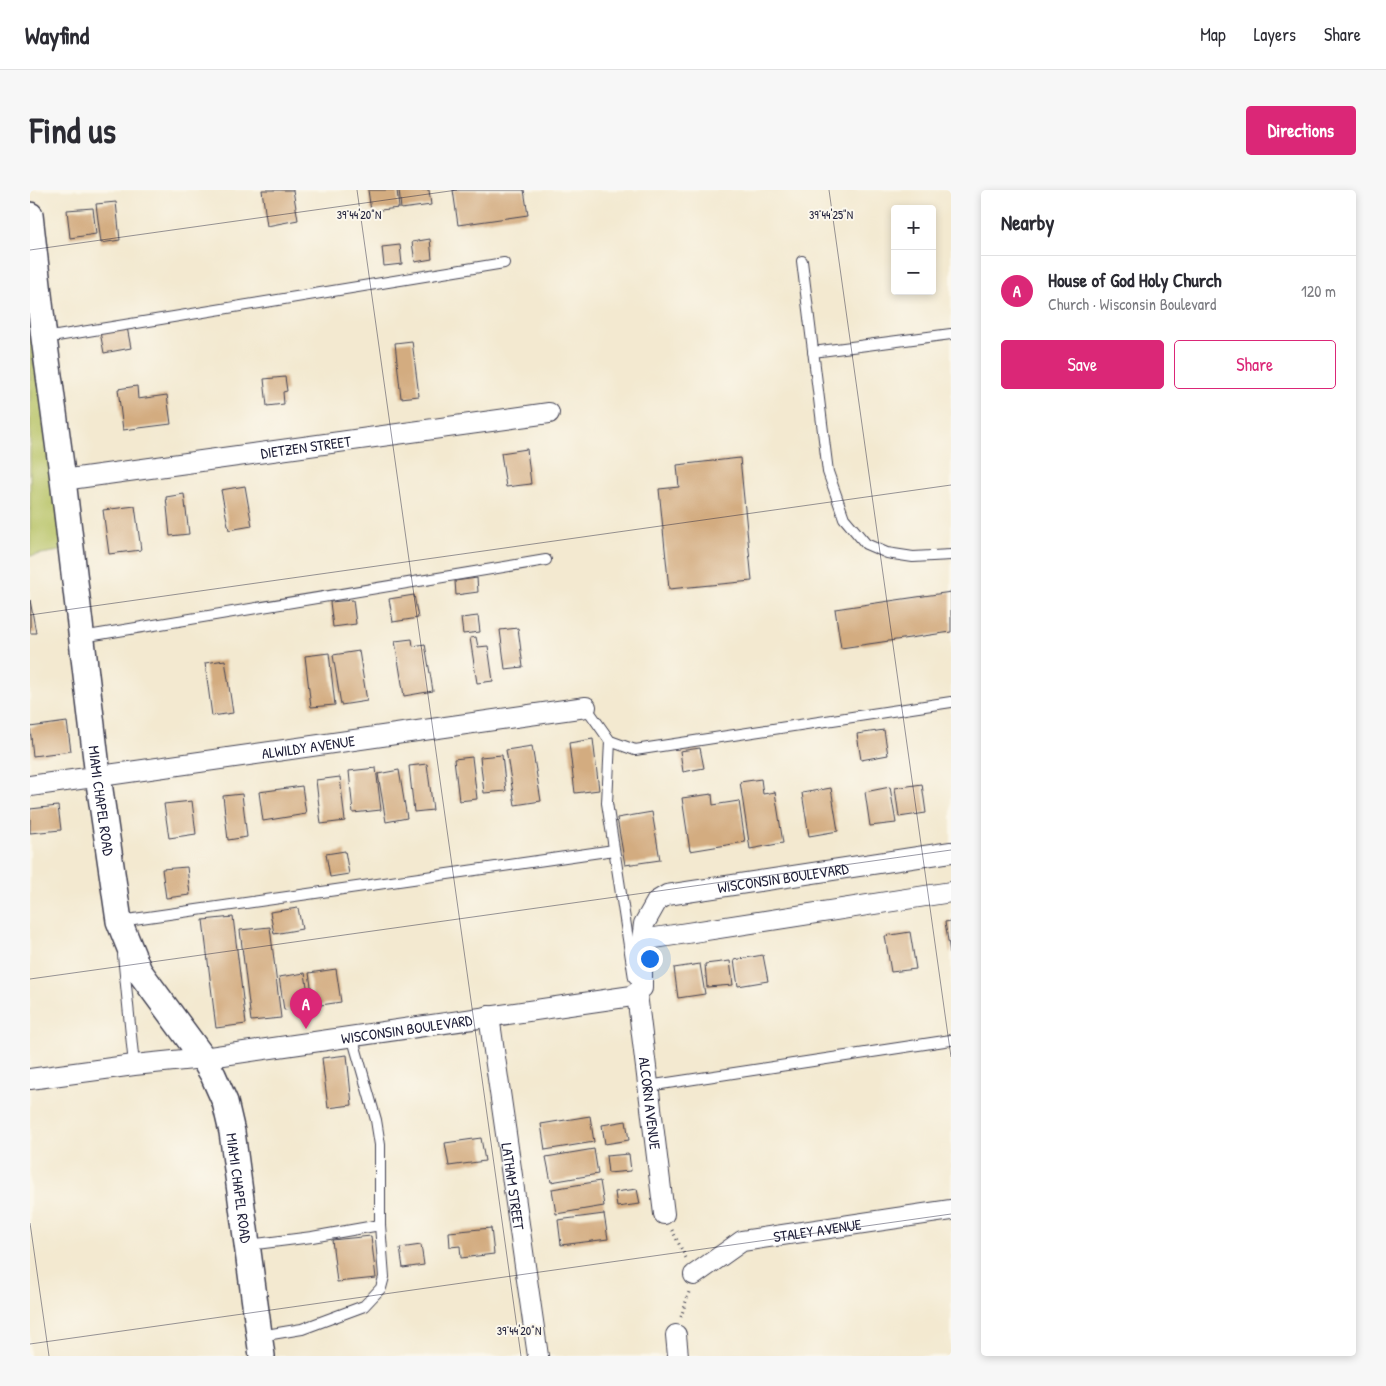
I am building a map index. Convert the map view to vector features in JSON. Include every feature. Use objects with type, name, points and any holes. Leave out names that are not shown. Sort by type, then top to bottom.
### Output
[{"type":"street","name":"MIAMI CHAPEL ROAD","points":[[30,215],[98,776],[120,921],[139,971],[203,1058],[225,1102],[232,1132],[261,1346]]},
{"type":"street","name":"DIETZEN STREET","points":[[63,480],[549,413]]},
{"type":"street","name":"ALWILDY AVENUE","points":[[30,786],[586,707]]},
{"type":"street","name":"WISCONSIN BOULEVARD","points":[[30,1079],[134,1064],[203,1058],[632,996],[642,988],[644,924],[657,901],[667,895],[951,852]]},
{"type":"street","points":[[642,940],[951,892]]},
{"type":"street","name":"ALCORN AVENUE","points":[[636,994],[664,1214]]},
{"type":"street","name":"LATHAM STREET","points":[[489,1016],[538,1356]]},
{"type":"street","name":"STALEY AVENUE","points":[[694,1275],[742,1241],[951,1210]]},
{"type":"street","points":[[676,1335],[678,1356]]},
{"type":"lane","points":[[802,261],[828,472],[844,518],[866,544],[887,553],[914,557],[951,555]]},
{"type":"lane","points":[[44,338],[504,263]]},
{"type":"lane","points":[[813,352],[951,334]]},
{"type":"lane","points":[[81,637],[546,560]]},
{"type":"lane","points":[[586,707],[610,741],[635,750],[951,702]]},
{"type":"lane","points":[[610,741],[607,803],[636,994]]},
{"type":"lane","points":[[134,1064],[120,921],[614,850]]},
{"type":"lane","points":[[261,1346],[364,1306],[381,1288],[384,1277],[380,1225],[380,1146],[376,1120],[352,1036]]},
{"type":"lane","points":[[648,1086],[951,1040]]},
{"type":"lane","points":[[248,1245],[312,1237],[380,1225]]},
{"type":"green space","points":[[30,215],[71,549],[30,556]]},
{"type":"building","points":[[262,190],[293,190],[298,220],[267,226]]},
{"type":"building","points":[[368,190],[397,190],[399,208],[371,211]]},
{"type":"building","points":[[399,190],[429,190],[431,205],[401,209]]},
{"type":"building","points":[[453,190],[524,190],[528,215],[458,225]]},
{"type":"building","points":[[116,202],[120,240],[101,243],[96,204]]},
{"type":"building","points":[[93,208],[96,234],[70,238],[67,210]]},
{"type":"building","points":[[430,239],[432,259],[415,262],[412,242]]},
{"type":"building","points":[[400,245],[402,264],[384,266],[382,247]]},
{"type":"building","points":[[127,327],[131,348],[104,353],[100,332]]},
{"type":"building","points":[[412,341],[419,396],[401,398],[395,343]]},
{"type":"building","points":[[285,377],[287,391],[283,392],[284,404],[267,406],[264,379]]},
{"type":"building","points":[[137,386],[138,399],[167,395],[171,424],[123,430],[118,389]]},
{"type":"building","points":[[527,449],[531,484],[506,487],[501,453]]},
{"type":"building","points":[[740,458],[752,581],[669,589],[659,489],[679,487],[677,465]]},
{"type":"building","points":[[245,486],[252,526],[229,530],[221,490]]},
{"type":"building","points":[[184,494],[189,534],[170,536],[166,497]]},
{"type":"building","points":[[135,506],[141,550],[109,554],[103,510]]},
{"type":"building","points":[[477,578],[478,592],[456,595],[455,581]]},
{"type":"building","points":[[951,592],[951,632],[841,648],[835,609]]},
{"type":"building","points":[[414,595],[418,618],[393,622],[389,599]]},
{"type":"building","points":[[30,600],[36,633],[30,633]]},
{"type":"building","points":[[353,600],[356,624],[333,627],[330,602]]},
{"type":"building","points":[[478,616],[480,632],[463,634],[461,618]]},
{"type":"building","points":[[518,628],[523,667],[505,669],[500,630]]},
{"type":"building","points":[[476,637],[478,647],[488,646],[493,681],[477,683],[470,638]]},
{"type":"building","points":[[412,639],[413,646],[425,644],[433,691],[404,696],[395,641]]},
{"type":"building","points":[[359,651],[367,701],[341,705],[333,655]]},
{"type":"building","points":[[329,653],[335,705],[311,707],[305,656]]},
{"type":"building","points":[[225,660],[233,713],[212,716],[205,663]]},
{"type":"building","points":[[67,722],[71,751],[33,756],[30,727]]},
{"type":"building","points":[[884,730],[888,755],[861,760],[857,734]]},
{"type":"building","points":[[593,739],[599,790],[575,793],[569,743]]},
{"type":"building","points":[[532,746],[541,801],[515,805],[506,750]]},
{"type":"building","points":[[700,748],[704,768],[683,772],[680,751]]},
{"type":"building","points":[[502,755],[506,791],[484,793],[480,757]]},
{"type":"building","points":[[472,757],[477,799],[459,801],[454,759]]},
{"type":"building","points":[[427,764],[433,810],[414,812],[409,766]]},
{"type":"building","points":[[376,768],[381,810],[353,813],[349,771]]},
{"type":"building","points":[[399,770],[407,818],[386,822],[378,774]]},
{"type":"building","points":[[340,777],[345,821],[321,824],[316,780]]},
{"type":"building","points":[[761,779],[763,794],[775,792],[783,843],[750,849],[740,782]]},
{"type":"building","points":[[922,784],[926,813],[899,817],[895,788]]},
{"type":"building","points":[[302,786],[306,814],[263,821],[259,792]]},
{"type":"building","points":[[890,787],[896,823],[870,826],[865,792]]},
{"type":"building","points":[[831,788],[838,831],[809,836],[802,793]]},
{"type":"building","points":[[242,794],[247,837],[228,840],[223,796]]},
{"type":"building","points":[[712,794],[713,805],[739,801],[745,842],[690,851],[682,798]]},
{"type":"building","points":[[192,801],[196,834],[169,838],[164,804]]},
{"type":"building","points":[[58,806],[61,830],[30,833],[30,809]]},
{"type":"building","points":[[652,812],[660,860],[625,865],[617,818]]},
{"type":"building","points":[[345,851],[349,874],[330,877],[326,854]]},
{"type":"building","points":[[187,867],[190,895],[166,898],[162,869]]},
{"type":"building","points":[[298,908],[302,929],[274,934],[270,912]]},
{"type":"building","points":[[233,917],[246,1024],[216,1028],[203,920]]},
{"type":"building","points":[[951,921],[951,952],[950,953],[945,922]]},
{"type":"building","points":[[270,927],[281,1018],[251,1021],[240,930]]},
{"type":"building","points":[[910,932],[916,969],[891,972],[885,936]]},
{"type":"building","points":[[763,955],[768,981],[738,986],[734,960]]},
{"type":"building","points":[[730,961],[733,985],[707,987],[705,964]]},
{"type":"building","points":[[700,964],[705,994],[678,998],[674,968]]},
{"type":"building","points":[[336,969],[341,1002],[314,1006],[309,973]]},
{"type":"building","points":[[305,973],[310,1007],[284,1010],[279,977]]},
{"type":"building","points":[[347,1055],[352,1105],[328,1108],[322,1058]]},
{"type":"building","points":[[590,1116],[594,1142],[545,1150],[541,1124]]},
{"type":"building","points":[[626,1121],[629,1140],[605,1144],[602,1125]]},
{"type":"building","points":[[481,1138],[485,1161],[449,1166],[445,1143]]},
{"type":"building","points":[[594,1149],[598,1174],[551,1182],[546,1157]]},
{"type":"building","points":[[629,1154],[631,1171],[608,1173],[606,1156]]},
{"type":"building","points":[[600,1181],[604,1206],[556,1214],[552,1189]]},
{"type":"building","points":[[637,1189],[640,1204],[617,1207],[615,1192]]},
{"type":"building","points":[[604,1214],[608,1239],[561,1245],[558,1220]]},
{"type":"building","points":[[491,1228],[494,1254],[461,1258],[460,1246],[450,1247],[449,1232]]},
{"type":"building","points":[[371,1236],[376,1278],[337,1282],[332,1240]]},
{"type":"building","points":[[421,1245],[424,1265],[403,1268],[400,1248]]},
{"type":"place","name":"House of God Holy Church","points":[[306,1029]]}]
